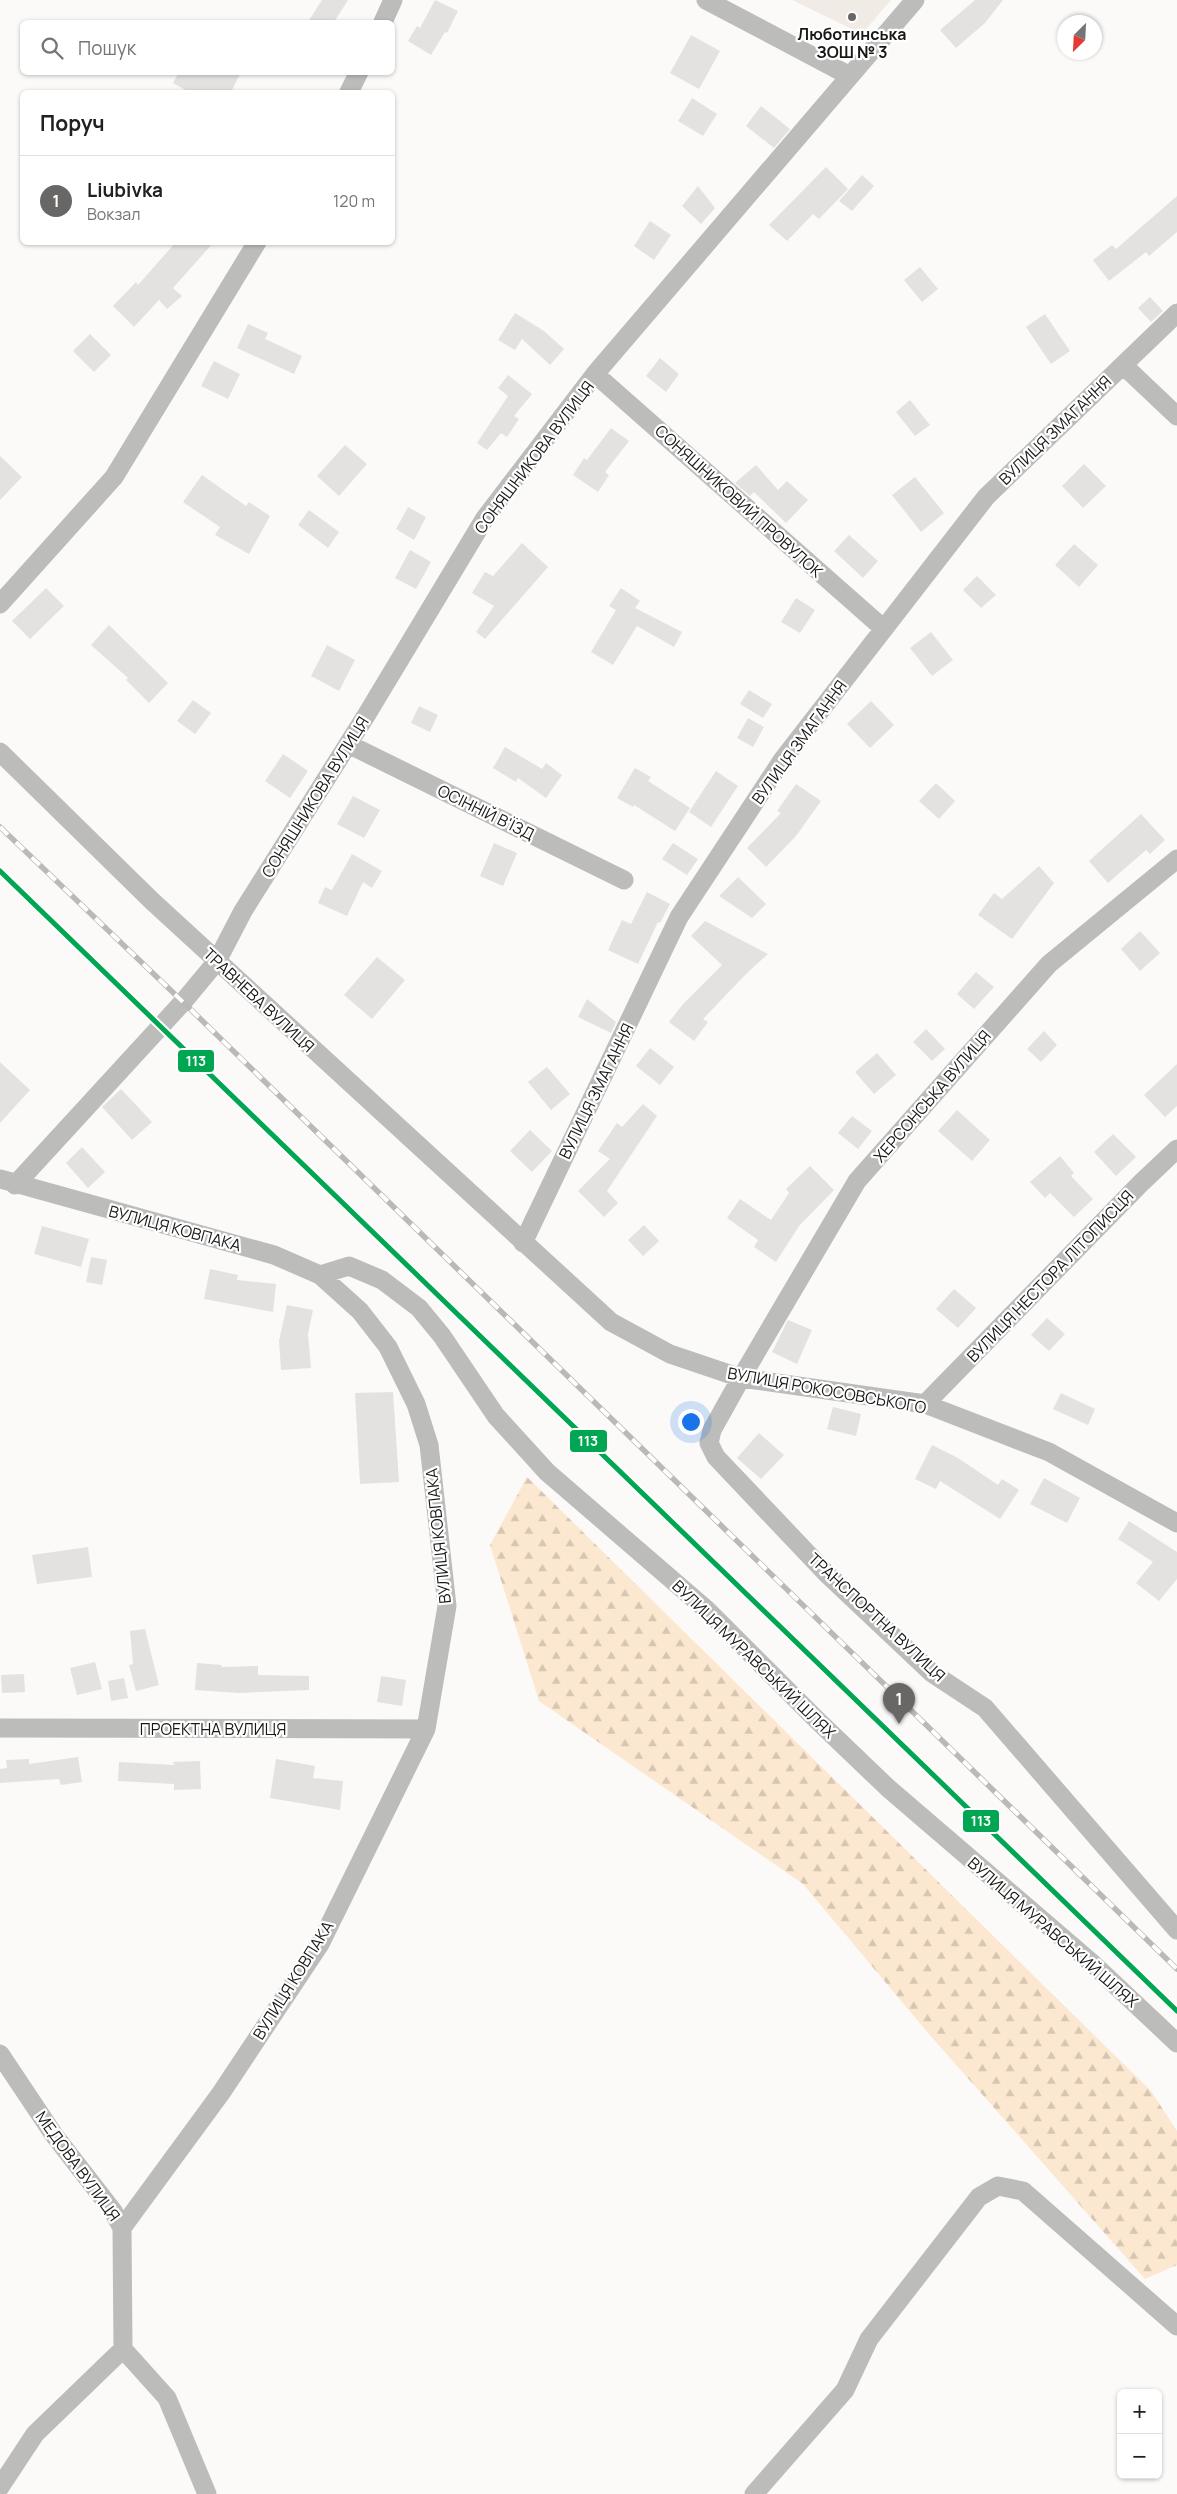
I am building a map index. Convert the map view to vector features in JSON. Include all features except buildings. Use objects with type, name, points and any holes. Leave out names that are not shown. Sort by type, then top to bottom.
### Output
[{"type":"street","points":[[384,20],[394,0]]},
{"type":"street","points":[[706,0],[850,76]]},
{"type":"street","name":"СОНЯШНИКОВА ВУЛИЦЯ","points":[[8,1182],[184,1002],[217,961],[243,911],[348,744],[485,518],[595,374],[915,0]]},
{"type":"street","points":[[350,90],[358,75]]},
{"type":"street","points":[[0,604],[114,477],[255,245]]},
{"type":"street","name":"ВУЛИЦЯ ЗМАГАННЯ","points":[[523,1243],[679,917],[783,759],[986,497],[1177,313]]},
{"type":"street","points":[[1124,365],[1177,416]]},
{"type":"street","name":"СОНЯШНИКОВИЙ ПРОВУЛОК","points":[[595,374],[884,629]]},
{"type":"street","name":"ОСІННІЙ В'ЇЗД","points":[[348,744],[624,880]]},
{"type":"street","name":"ТРАВНЕВА ВУЛИЦЯ","points":[[0,752],[152,901],[523,1243]]},
{"type":"street","name":"ХЕРСОНСЬКА ВУЛИЦЯ","points":[[740,1378],[857,1181],[1049,964],[1177,859]]},
{"type":"street","name":"ВУЛИЦЯ НЕСТОРА ЛІТОПИСЦЯ","points":[[925,1404],[1141,1183],[1177,1149]]},
{"type":"street","name":"ВУЛИЦЯ КОВПАКА","points":[[8,1182],[274,1255],[320,1275],[360,1310],[388,1347],[416,1404],[429,1445],[447,1606],[426,1730],[320,1944],[221,2093],[122,2228]]},
{"type":"street","name":"ВУЛИЦЯ РОКОСОВСЬКОГО","points":[[523,1243],[612,1322],[670,1354],[740,1378],[925,1404],[1049,1452],[1177,1523]]},
{"type":"street","name":"ВУЛИЦЯ МУРАВСЬКИЙ ШЛЯХ","points":[[320,1275],[349,1266],[382,1280],[419,1308],[442,1336],[496,1416],[547,1472],[707,1610],[888,1788],[1093,1964],[1177,2043]]},
{"type":"street","name":"ТРАНСПОРТНА ВУЛИЦЯ","points":[[740,1378],[712,1430],[709,1444],[716,1457],[826,1573],[932,1673],[985,1708],[1177,1930]]},
{"type":"street","name":"ПРОЕКТНА ВУЛИЦЯ","points":[[0,1728],[426,1730]]},
{"type":"street","name":"МЕДОВА ВУЛИЦЯ","points":[[0,2054],[54,2136],[113,2211],[122,2228],[123,2348]]},
{"type":"street","points":[[754,2494],[845,2390],[869,2339],[979,2197],[998,2186],[1023,2191],[1177,2326]]},
{"type":"street","points":[[0,2488],[35,2434],[123,2348],[167,2398],[209,2493]]},
{"type":"shaded area","name":"Люботинська ЗОШ № 3","points":[[792,0],[891,0],[862,34]]},
{"type":"green space","points":[[527,1477],[1151,2091],[1177,2131],[1177,2265],[1145,2279],[928,2033],[803,1884],[539,1701],[490,1545]]},
{"type":"railway","points":[[0,827],[183,1002],[1177,1969]]},
{"type":"transit line","name":"113","points":[[0,871],[1177,2011]]},
{"type":"place","name":"Люботинська ЗОШ № 3","points":[[852,17]]},
{"type":"place","name":"Liubivka","points":[[899,1724]]}]
